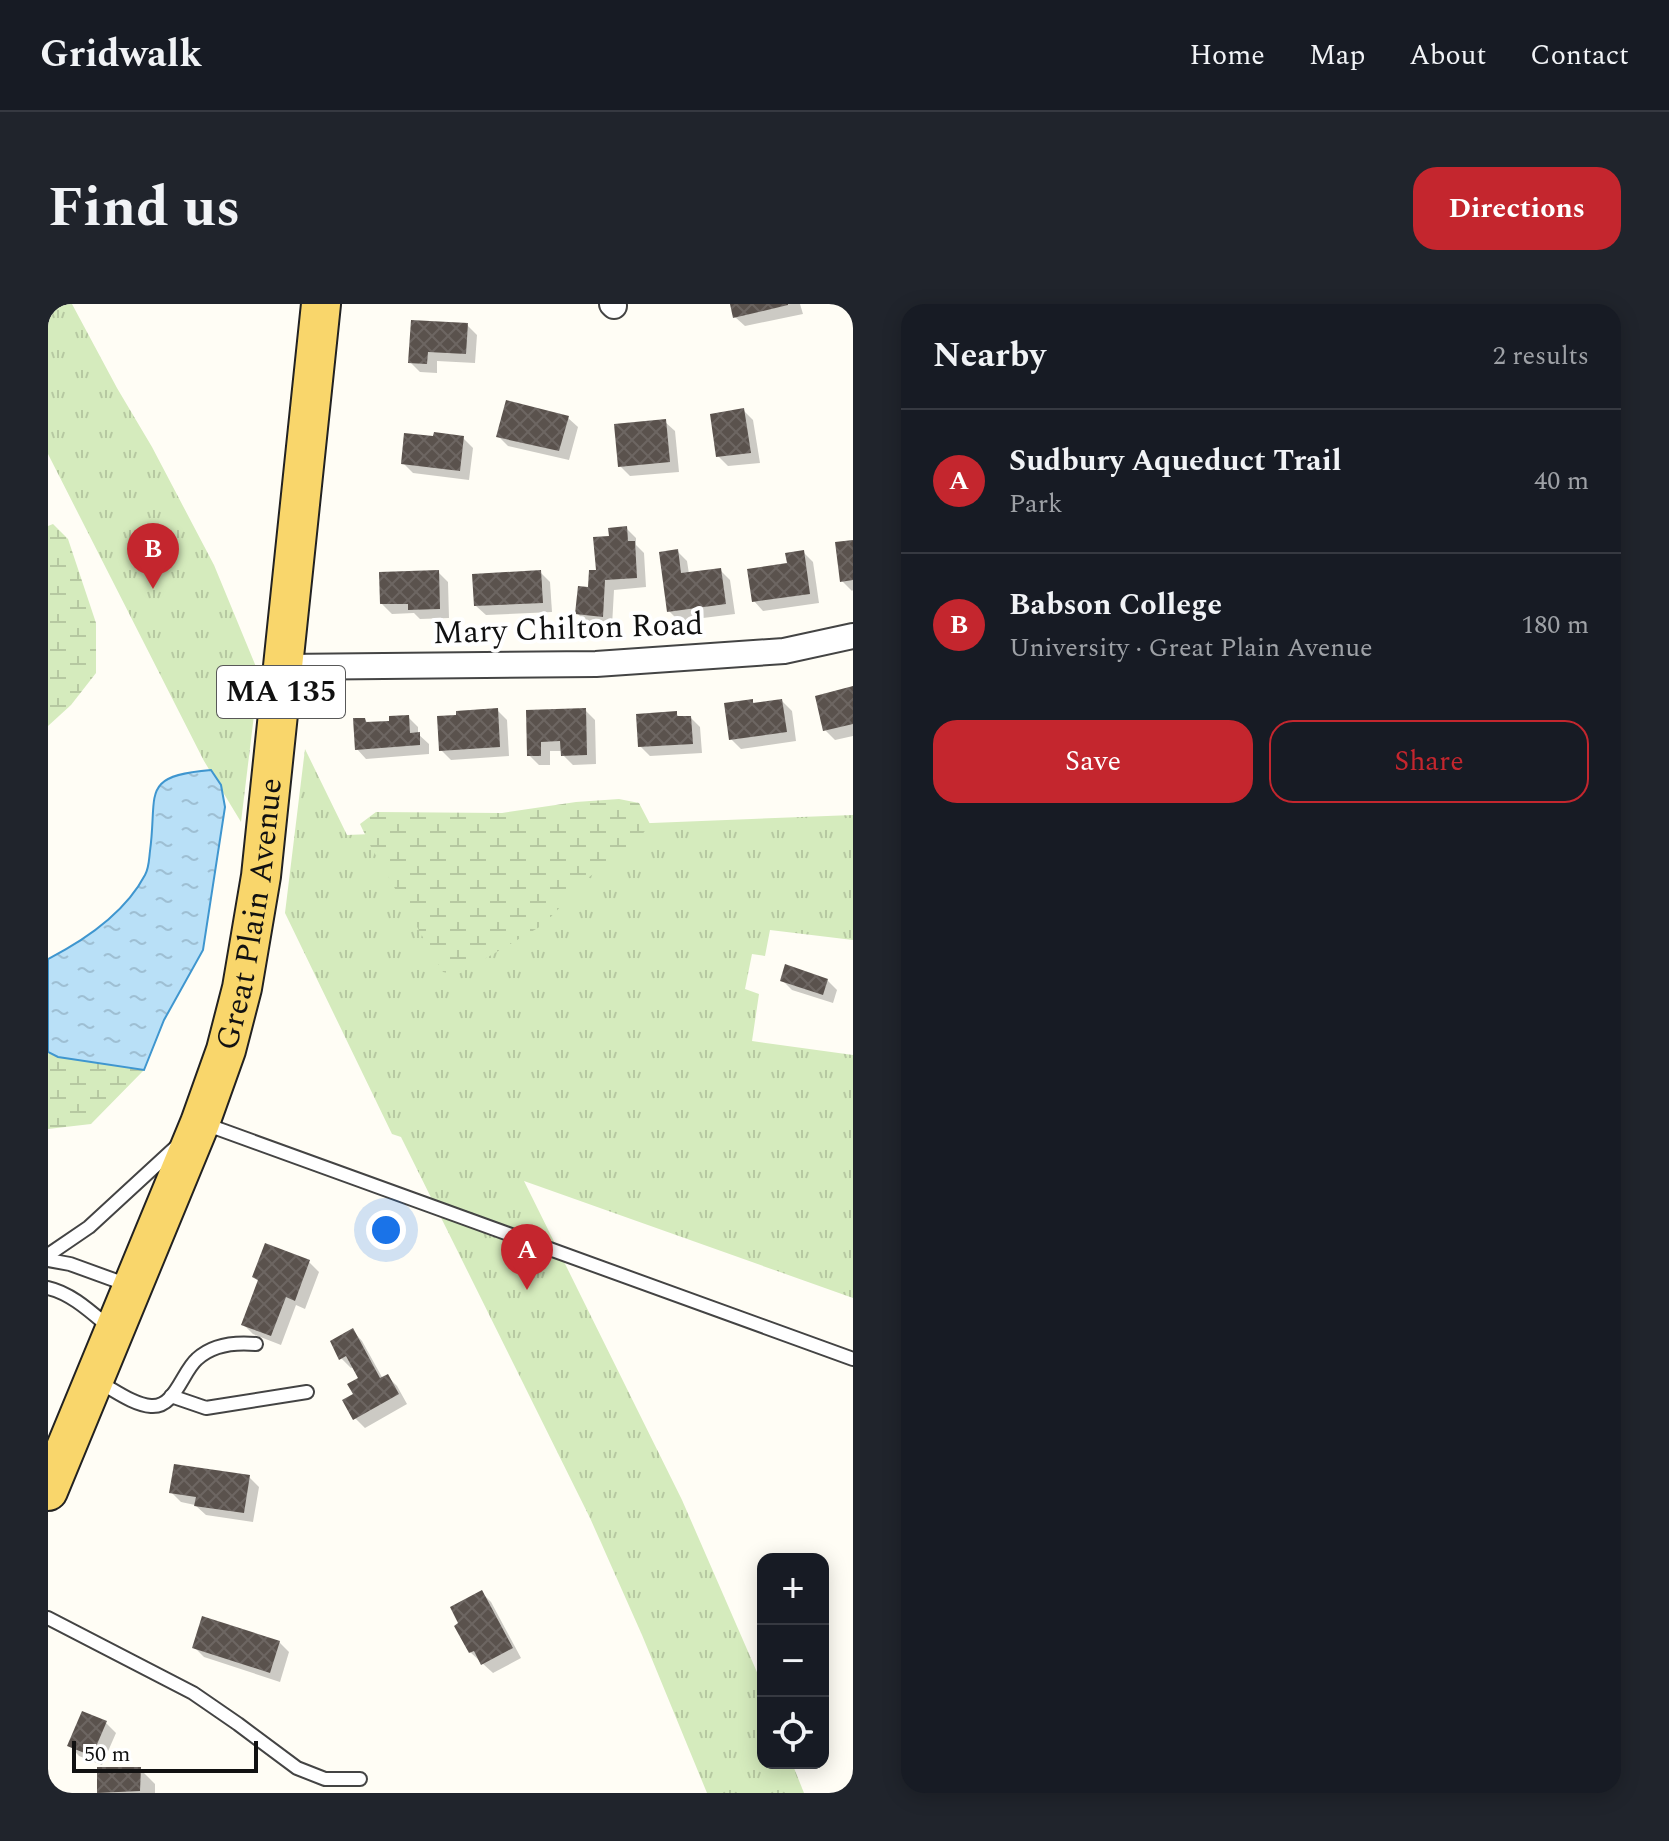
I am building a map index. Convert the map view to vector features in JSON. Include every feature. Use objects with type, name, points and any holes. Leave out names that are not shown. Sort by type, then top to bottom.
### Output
[{"type":"main road","name":"Great Plain Avenue","points":[[48,1491],[200,1123],[234,1024],[250,951],[261,876],[321,304]]},
{"type":"street","name":"Mary Chilton Road","points":[[283,667],[596,664],[784,651],[853,636]]},
{"type":"lane","points":[[48,1258],[89,1227],[200,1123],[853,1359]]},
{"type":"lane","points":[[48,1258],[131,1286]]},
{"type":"lane","points":[[48,1288],[83,1305],[112,1330]]},
{"type":"lane","points":[[93,1379],[144,1405],[156,1406],[171,1396],[189,1367],[206,1352],[228,1344],[256,1344]]},
{"type":"lane","points":[[171,1396],[206,1408],[307,1392]]},
{"type":"lane","points":[[48,1618],[193,1693],[297,1768],[325,1779],[360,1779]]},
{"type":"green space","points":[[48,304],[72,304],[214,565],[259,674],[241,822],[204,761],[48,454]]},
{"type":"green space","points":[[53,524],[68,539],[96,623],[96,673],[71,705],[48,726],[48,526]]},
{"type":"green space","points":[[305,749],[347,835],[853,815],[853,940],[770,930],[765,956],[752,954],[745,989],[759,994],[752,1041],[853,1055],[853,1298],[524,1181],[682,1500],[757,1672],[757,1769],[794,1769],[804,1793],[707,1793],[590,1518],[401,1137],[392,1134],[285,913]]},
{"type":"green space","points":[[619,799],[639,803],[650,824],[633,847],[589,877],[543,925],[457,975],[443,972],[360,824],[376,812],[502,813]]},
{"type":"green space","points":[[48,1052],[59,1057],[144,1070],[91,1124],[48,1129]]},
{"type":"water","points":[[211,770],[221,785],[225,807],[203,950],[164,1020],[144,1070],[58,1057],[48,1052],[48,959],[103,924],[137,889],[148,866],[154,801],[162,783],[172,777]]},
{"type":"building","points":[[730,304],[788,304],[788,305],[733,318]]},
{"type":"building","points":[[411,320],[468,323],[466,354],[428,352],[427,364],[408,363]]},
{"type":"building","points":[[506,400],[569,416],[559,451],[496,437]]},
{"type":"building","points":[[744,408],[751,453],[716,457],[710,414]]},
{"type":"building","points":[[666,419],[670,462],[618,467],[614,424]]},
{"type":"building","points":[[434,432],[464,436],[460,471],[401,464],[404,433],[433,436]]},
{"type":"building","points":[[627,526],[628,541],[635,541],[637,578],[605,580],[603,617],[575,614],[578,586],[588,587],[589,570],[596,570],[593,537],[609,536],[608,528]]},
{"type":"building","points":[[853,540],[853,580],[840,582],[835,542]]},
{"type":"building","points":[[678,549],[681,573],[721,568],[726,604],[667,612],[659,552]]},
{"type":"building","points":[[804,550],[810,594],[752,602],[747,569],[787,563],[785,553]]},
{"type":"building","points":[[439,570],[440,609],[408,610],[408,604],[380,604],[379,572]]},
{"type":"building","points":[[541,570],[543,603],[474,606],[472,574]]},
{"type":"building","points":[[853,686],[853,724],[823,731],[815,696]]},
{"type":"building","points":[[753,699],[753,703],[782,699],[787,732],[729,740],[724,703]]},
{"type":"building","points":[[498,708],[500,747],[439,751],[437,716],[456,715],[456,711]]},
{"type":"building","points":[[586,708],[587,755],[561,756],[560,741],[541,742],[541,756],[527,756],[526,710]]},
{"type":"building","points":[[677,711],[677,716],[691,716],[693,744],[638,747],[636,714]]},
{"type":"building","points":[[409,715],[410,733],[420,732],[420,745],[355,750],[353,718],[365,718],[366,722],[389,721],[389,716]]},
{"type":"building","points":[[785,964],[828,979],[823,995],[780,981]]},
{"type":"building","points":[[265,1243],[310,1260],[295,1301],[286,1297],[271,1336],[241,1325],[258,1280],[252,1277]]},
{"type":"building","points":[[353,1328],[380,1378],[388,1374],[399,1394],[353,1420],[342,1400],[353,1394],[347,1384],[358,1378],[346,1356],[339,1360],[330,1341]]},
{"type":"building","points":[[174,1464],[250,1475],[244,1513],[194,1506],[196,1497],[169,1493]]},
{"type":"building","points":[[482,1590],[513,1648],[481,1665],[474,1651],[469,1653],[454,1626],[458,1623],[450,1607]]},
{"type":"building","points":[[202,1616],[280,1641],[270,1673],[192,1648]]},
{"type":"building","points":[[82,1711],[107,1721],[92,1756],[67,1746]]},
{"type":"building","points":[[97,1767],[141,1767],[140,1791],[97,1793]]},
{"type":"place","name":"Babson College","points":[[153,589]]},
{"type":"place","name":"Sudbury Aqueduct Trail","points":[[527,1290]]}]
